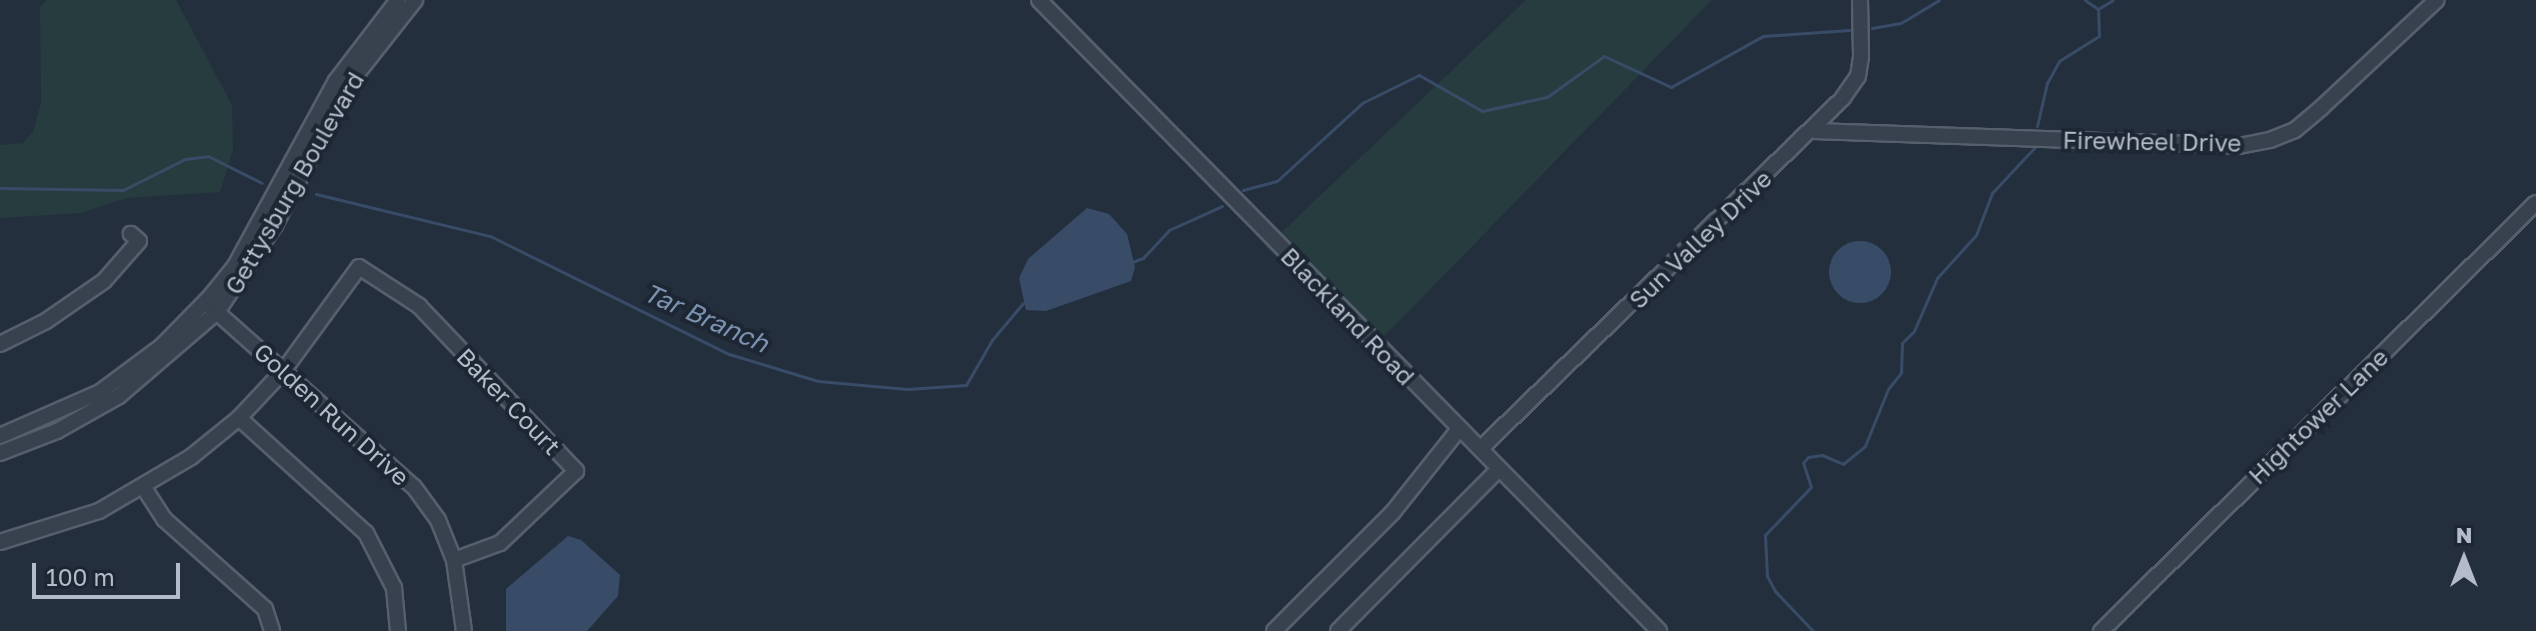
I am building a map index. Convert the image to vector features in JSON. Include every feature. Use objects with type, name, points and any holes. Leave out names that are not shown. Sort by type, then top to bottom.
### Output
[{"type":"street","name":"Gettysburg Boulevard","points":[[0,453],[57,431],[119,396],[211,307],[275,225],[322,121],[373,27],[398,0]]},
{"type":"street","name":"Gettysburg Boulevard","points":[[322,121],[415,0]]},
{"type":"street","name":"Blackland Road","points":[[1039,0],[1659,631]]},
{"type":"street","name":"Sun Valley Drive","points":[[1480,449],[1814,131],[1858,76],[1860,0]]},
{"type":"street","name":"Firewheel Drive","points":[[1814,131],[2239,146],[2270,140],[2295,130],[2437,0]]},
{"type":"street","name":"Hightower Lane","points":[[2101,631],[2536,203]]},
{"type":"street","points":[[0,344],[46,321],[104,281],[139,241],[131,234]]},
{"type":"street","name":"Baker Court","points":[[284,370],[359,267],[419,306],[576,471],[500,543],[454,560]]},
{"type":"street","name":"Gettysburg Boulevard","points":[[0,436],[100,392],[211,307]]},
{"type":"street","name":"Golden Run Drive","points":[[211,307],[414,487],[438,520],[454,560],[464,631]]},
{"type":"street","points":[[0,542],[99,511],[144,488],[239,418],[284,370]]},
{"type":"street","points":[[239,418],[366,533],[394,588],[398,631]]},
{"type":"street","points":[[1274,631],[1393,512],[1459,429]]},
{"type":"street","points":[[1338,631],[1499,469]]},
{"type":"street","points":[[144,488],[164,519],[265,609],[272,631]]},
{"type":"green space","points":[[47,0],[176,0],[232,105],[233,150],[220,192],[126,198],[81,213],[0,218],[0,145],[23,143],[33,132],[41,103],[40,7]]},
{"type":"green space","points":[[1526,0],[1712,0],[1372,349],[1266,247]]},
{"type":"water","points":[[1087,208],[1109,214],[1127,234],[1135,267],[1131,281],[1046,311],[1026,310],[1019,278],[1028,259]]},
{"type":"water","points":[[1854,241],[1866,241],[1882,250],[1889,260],[1889,284],[1882,294],[1866,303],[1854,303],[1834,289],[1829,278],[1829,266],[1843,246]]},
{"type":"water","points":[[568,536],[581,540],[620,575],[618,596],[587,631],[506,631],[506,589]]},
{"type":"waterway","name":"Tar Branch","points":[[1872,28],[1901,23],[1939,0]]},
{"type":"waterway","name":"Tar Branch","points":[[2085,0],[2098,9],[2113,0]]},
{"type":"waterway","points":[[2037,126],[2047,83],[2059,61],[2099,36],[2098,9]]},
{"type":"waterway","name":"Tar Branch","points":[[1243,190],[1277,181],[1362,103],[1419,75],[1482,111],[1547,97],[1604,56],[1671,87],[1763,36],[1850,30]]},
{"type":"waterway","points":[[1813,631],[1775,591],[1767,576],[1765,535],[1811,487],[1803,463],[1808,457],[1822,455],[1843,464],[1865,446],[1888,389],[1901,373],[1902,343],[1914,331],[1937,278],[1976,235],[1992,193],[2035,147]]},
{"type":"waterway","name":"Tar Branch","points":[[0,188],[123,190],[185,159],[208,156],[262,183]]},
{"type":"waterway","name":"Tar Branch","points":[[316,194],[490,236],[729,354],[818,381],[907,389],[966,385],[992,340],[1023,303]]},
{"type":"waterway","name":"Tar Branch","points":[[1132,262],[1143,258],[1169,230],[1222,206]]}]
